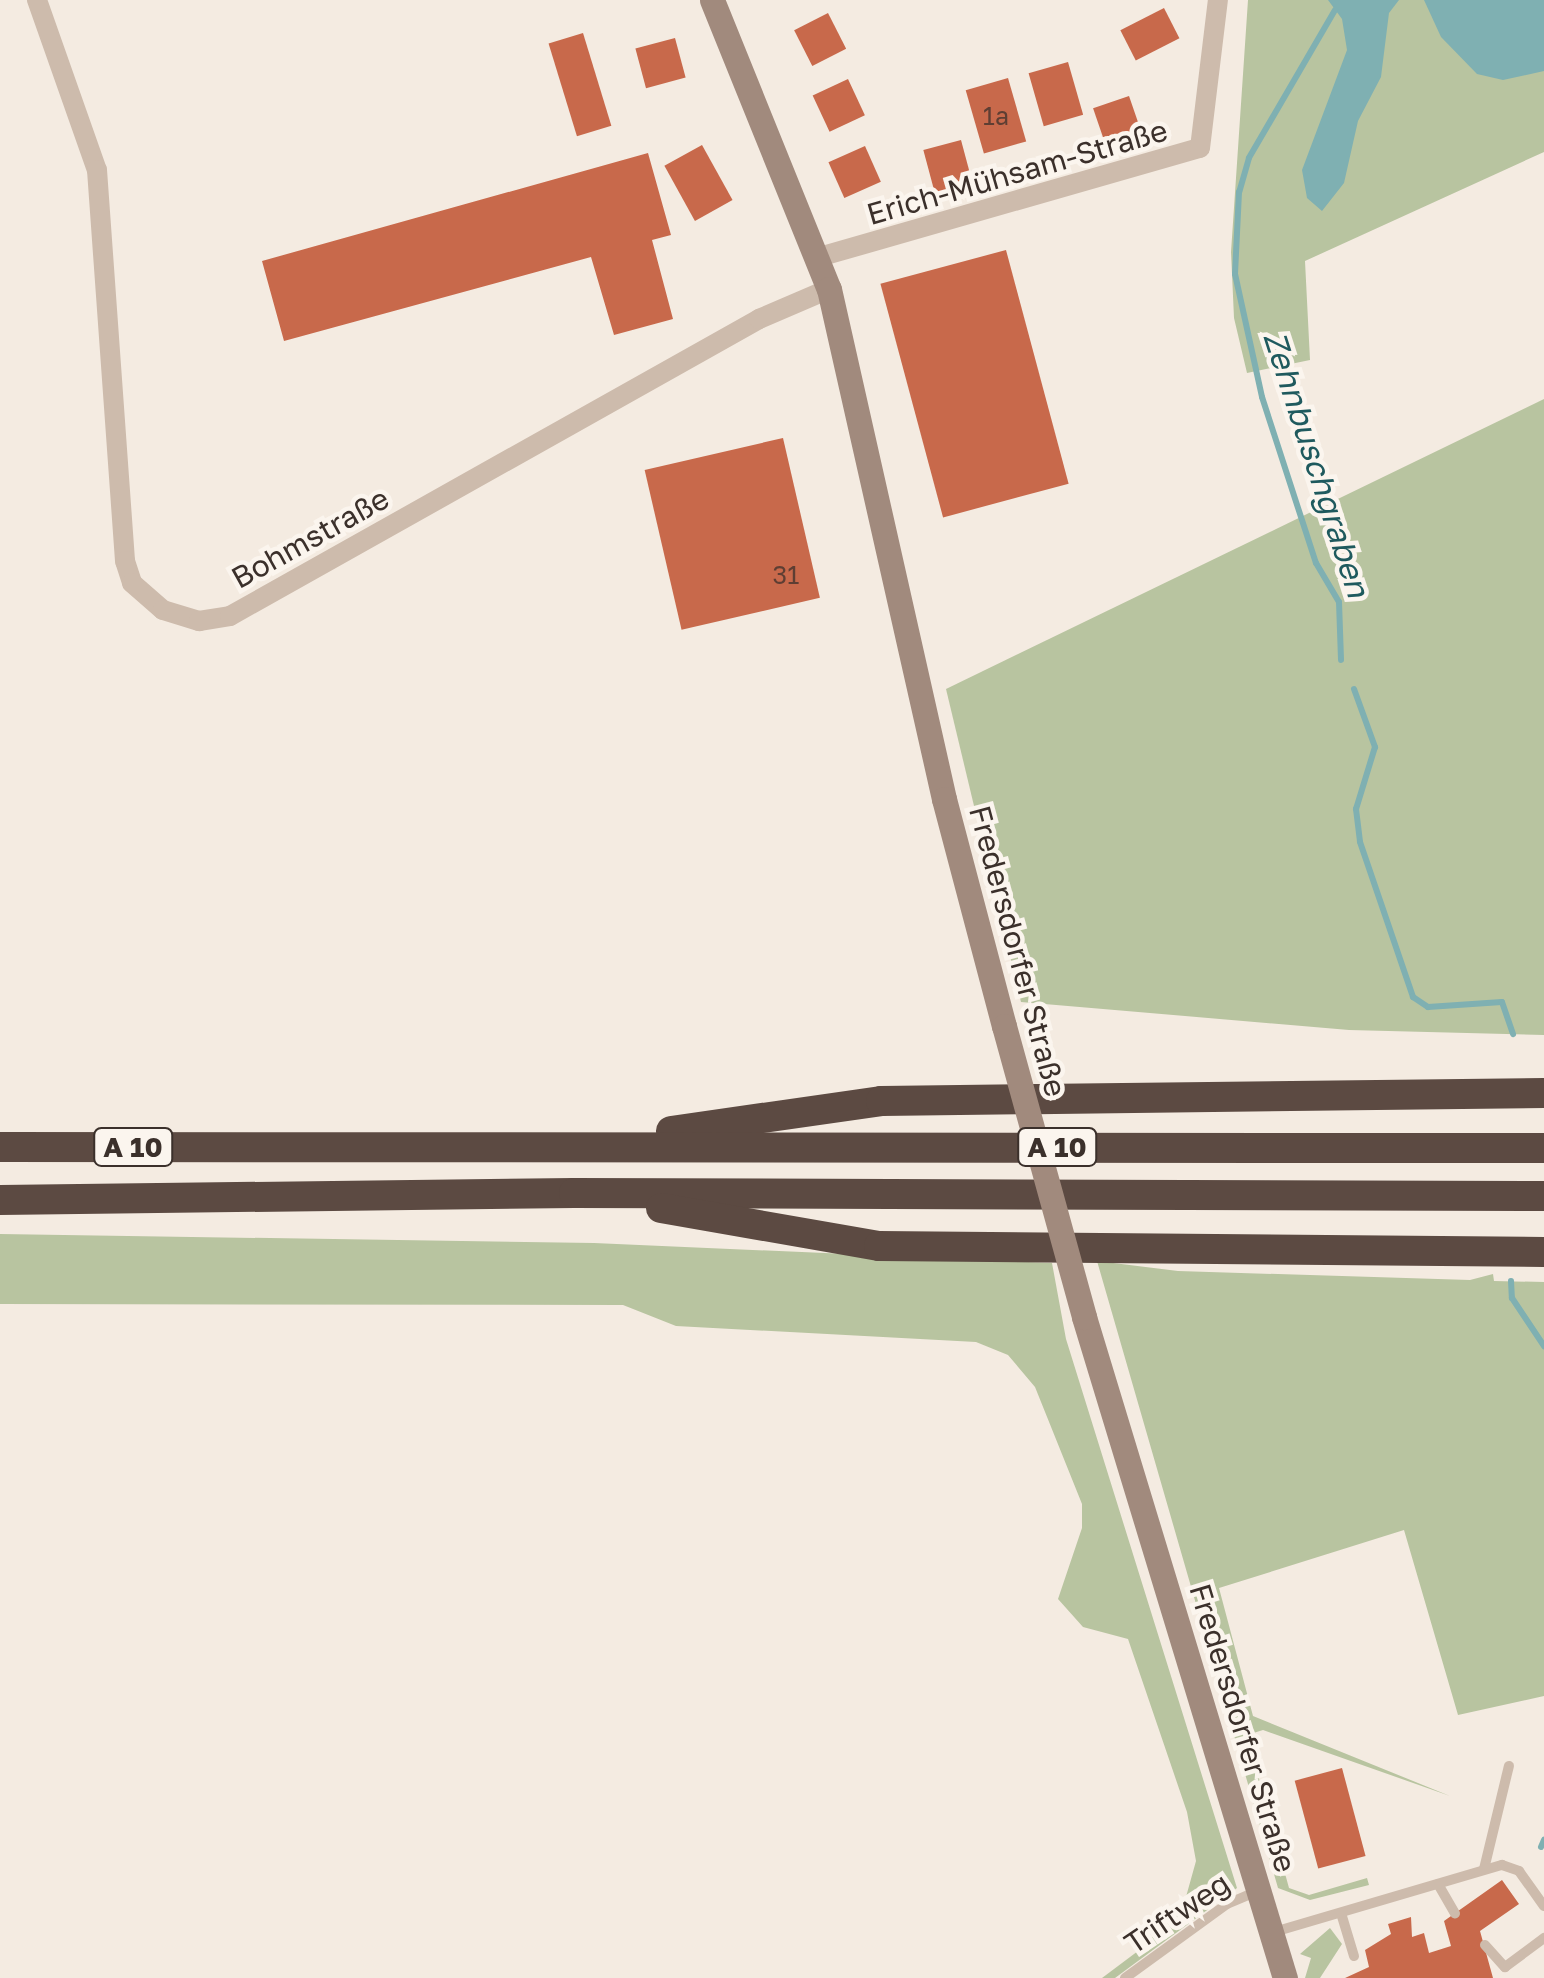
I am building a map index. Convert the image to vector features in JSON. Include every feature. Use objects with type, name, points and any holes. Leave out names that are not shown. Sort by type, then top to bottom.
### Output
[{"type":"highway","points":[[570,1146],[881,1101],[1544,1093]]},
{"type":"highway","name":"A 10","points":[[0,1147],[1544,1148]]},
{"type":"highway","points":[[574,1193],[879,1246],[1544,1252]]},
{"type":"highway","name":"A 10","points":[[0,1200],[574,1193],[1544,1196]]},
{"type":"street","name":"Bohmstraße","points":[[36,0],[97,170],[126,561],[132,583],[163,610],[199,621],[230,616],[759,319],[828,289]]},
{"type":"street","name":"Fredersdorfer Straße","points":[[712,0],[820,258],[944,799],[1004,1026],[1084,1317],[1285,1978]]},
{"type":"street","name":"Erich-Mühsam-Straße","points":[[820,258],[1200,148],[1218,0]]},
{"type":"lane","points":[[1484,1869],[1509,1766]]},
{"type":"lane","points":[[1272,1933],[1502,1865],[1519,1871],[1539,1890],[1544,1906]]},
{"type":"lane","points":[[1438,1884],[1455,1913]]},
{"type":"lane","name":"Triftweg","points":[[1125,1978],[1227,1904],[1258,1890]]},
{"type":"lane","points":[[1341,1913],[1354,1956]]},
{"type":"lane","points":[[1485,1945],[1505,1967],[1544,1938]]},
{"type":"green space","points":[[1248,0],[1544,0],[1544,152],[1305,261],[1310,360],[1247,373],[1234,318],[1231,252]]},
{"type":"green space","points":[[1544,399],[1544,1035],[1349,1030],[1021,1002],[946,689]]},
{"type":"green space","points":[[0,1234],[594,1243],[1052,1263],[1066,1339],[1237,1888],[1115,1978],[1102,1978],[1142,1948],[1184,1904],[1196,1861],[1187,1812],[1128,1639],[1083,1627],[1058,1599],[1082,1528],[1082,1504],[1035,1387],[1008,1355],[976,1342],[676,1326],[623,1305],[0,1304]]},
{"type":"green space","points":[[1097,1261],[1178,1271],[1470,1280],[1493,1274],[1494,1281],[1544,1282],[1544,1696],[1458,1715],[1404,1530],[1219,1588],[1253,1716],[1450,1796],[1263,1730],[1247,1735],[1289,1888],[1309,1895],[1367,1878],[1369,1885],[1310,1900],[1278,1888]]},
{"type":"green space","points":[[1330,1928],[1342,1944],[1320,1978],[1305,1978],[1311,1958],[1300,1954]]},
{"type":"water","points":[[1328,0],[1399,0],[1389,13],[1381,77],[1358,121],[1344,183],[1322,211],[1307,198],[1302,170],[1347,50],[1342,19]]},
{"type":"water","points":[[1424,0],[1544,0],[1544,71],[1503,80],[1477,74],[1441,37]]},
{"type":"building","points":[[1164,8],[1179,38],[1136,61],[1120,30]]},
{"type":"building","points":[[828,13],[846,49],[812,66],[794,30]]},
{"type":"building","points":[[583,33],[611,126],[577,136],[549,44]]},
{"type":"building","points":[[675,38],[686,78],[646,88],[635,49]]},
{"type":"building","points":[[1068,62],[1083,115],[1044,126],[1029,73]]},
{"type":"building","points":[[1008,78],[1026,141],[984,154],[966,90]]},
{"type":"building","points":[[848,79],[865,115],[830,132],[813,95]]},
{"type":"building","points":[[1129,96],[1141,130],[1105,142],[1093,108]]},
{"type":"building","points":[[961,140],[975,191],[937,201],[923,150]]},
{"type":"building","points":[[702,145],[733,200],[695,221],[664,166]]},
{"type":"building","points":[[865,146],[881,182],[844,198],[828,162]]},
{"type":"building","points":[[648,153],[671,235],[652,240],[673,319],[614,335],[591,257],[284,341],[262,261]]},
{"type":"building","points":[[1006,250],[1069,484],[943,517],[880,284]]},
{"type":"building","points":[[783,438],[820,598],[682,630],[645,470]]},
{"type":"building","points":[[1342,1768],[1366,1856],[1318,1869],[1295,1781]]},
{"type":"building","points":[[1502,1880],[1519,1904],[1480,1931],[1493,1978],[1345,1978],[1369,1967],[1365,1950],[1391,1934],[1388,1924],[1411,1917],[1412,1937],[1424,1933],[1429,1953],[1451,1946],[1444,1921]]},
{"type":"waterway","name":"Zehnbuschgraben","points":[[1335,10],[1249,158],[1239,192],[1235,274],[1262,397],[1316,563],[1339,602],[1341,660]]},
{"type":"waterway","name":"Zehnbuschgraben","points":[[1354,689],[1375,747],[1356,809],[1360,842],[1413,997],[1428,1007],[1502,1002],[1513,1034]]},
{"type":"waterway","name":"Zehnbuschgraben","points":[[1511,1281],[1512,1298],[1544,1346]]},
{"type":"waterway","name":"Zehnbuschgraben","points":[[1541,1847],[1544,1840]]}]
